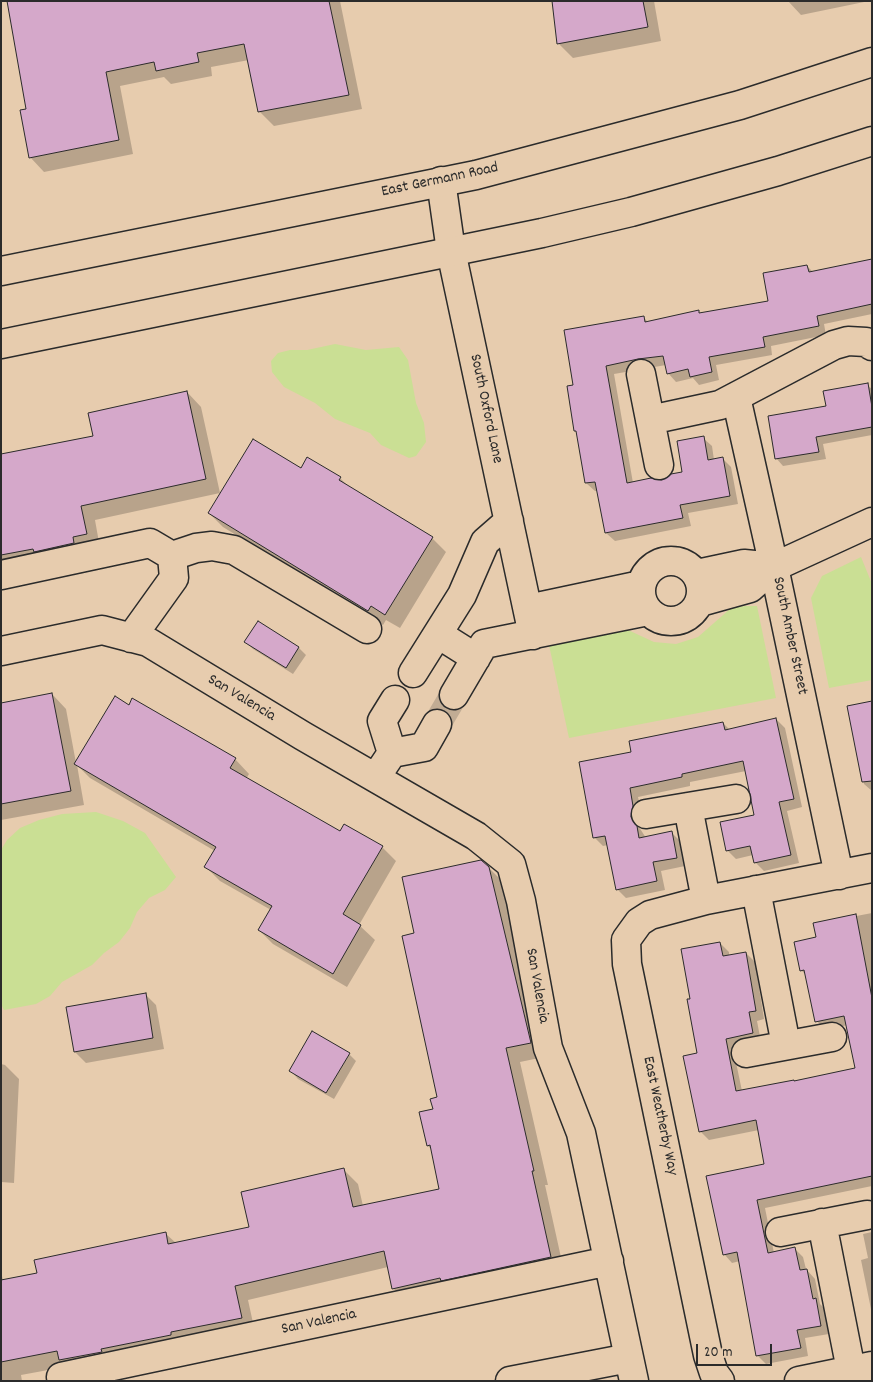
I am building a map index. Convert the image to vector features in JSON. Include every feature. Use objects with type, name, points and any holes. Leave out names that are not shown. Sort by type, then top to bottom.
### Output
[{"type":"street","name":"East Germann Road","points":[[1,271],[476,175],[740,105],[872,62]]},
{"type":"street","points":[[1,344],[276,289],[451,250],[542,233],[631,212],[778,171],[872,141]]},
{"type":"street","name":"South Oxford Lane","points":[[441,181],[451,250],[533,635]]},
{"type":"street","points":[[650,420],[720,405],[834,345],[848,341],[870,343]]},
{"type":"street","points":[[641,374],[659,465]]},
{"type":"street","name":"South Amber Street","points":[[736,397],[839,875]]},
{"type":"street","points":[[413,673],[462,595],[485,542],[510,521]]},
{"type":"street","points":[[700,602],[750,588],[774,567],[872,522]]},
{"type":"street","points":[[1,575],[150,543],[172,556],[196,548],[212,546],[234,550],[367,629]]},
{"type":"street","points":[[130,638],[174,578],[172,556]]},
{"type":"street","points":[[681,562],[697,574],[701,583],[700,602],[694,611],[677,621],[666,621],[645,598],[645,576],[661,563],[681,562]]},
{"type":"street","points":[[697,574],[744,564],[774,567]]},
{"type":"street","points":[[528,609],[645,598]]},
{"type":"street","points":[[454,695],[484,644],[533,635],[645,598]]},
{"type":"street","name":"San Valencia","points":[[1,652],[102,630],[148,642],[303,736],[476,836],[511,864],[521,901],[548,1048],[581,1132],[610,1261],[631,1370],[510,1381]]},
{"type":"street","points":[[438,634],[476,658]]},
{"type":"street","points":[[392,753],[382,721],[395,700]]},
{"type":"street","points":[[376,777],[392,753],[424,748],[437,724]]},
{"type":"street","points":[[646,814],[736,799]]},
{"type":"street","points":[[688,807],[706,900]]},
{"type":"street","name":"East Weatherby Way","points":[[720,1381],[714,1372],[708,1355],[628,964],[626,940],[639,922],[650,915],[706,900],[872,868]]},
{"type":"street","points":[[756,890],[786,1045]]},
{"type":"street","points":[[746,1053],[832,1036]]},
{"type":"street","points":[[780,1232],[867,1214]]},
{"type":"street","points":[[810,1380],[861,1368],[822,1223]]},
{"type":"street","name":"San Valencia","points":[[62,1381],[62,1377],[610,1261]]},
{"type":"green space","points":[[335,344],[366,350],[399,347],[408,360],[416,403],[424,423],[426,442],[416,456],[409,458],[381,445],[370,433],[335,419],[315,403],[284,387],[272,372],[271,361],[278,353],[290,350],[307,350]]},
{"type":"green space","points":[[861,557],[872,584],[872,680],[829,688],[811,598],[822,576]]},
{"type":"green space","points":[[757,606],[776,698],[569,738],[549,645],[628,630],[654,642],[676,644],[698,637],[731,608]]},
{"type":"green space","points":[[96,812],[123,821],[145,833],[176,877],[165,890],[149,898],[137,912],[130,928],[119,942],[92,965],[62,982],[50,996],[36,1004],[4,1010],[1,1004],[1,850],[7,840],[20,828],[39,820],[62,814]]},
{"type":"building","points":[[7,1],[329,1],[349,95],[258,112],[244,44],[197,53],[199,62],[156,71],[154,62],[106,72],[119,140],[29,158],[20,110],[26,109]]},
{"type":"building","points":[[552,1],[643,1],[648,27],[557,44]]},
{"type":"building","points":[[872,259],[872,304],[817,316],[819,326],[763,337],[765,347],[709,357],[712,372],[690,377],[688,369],[667,374],[663,356],[606,366],[627,483],[651,478],[662,480],[671,474],[682,472],[677,441],[704,436],[708,460],[723,457],[730,496],[680,505],[683,518],[605,533],[595,482],[585,483],[576,431],[574,431],[567,386],[573,385],[564,330],[644,316],[645,322],[699,310],[699,313],[768,301],[763,273],[807,265],[809,272]]},
{"type":"building","points":[[868,383],[872,407],[872,427],[816,437],[819,452],[775,459],[768,416],[826,406],[823,391]]},
{"type":"building","points":[[187,391],[206,479],[81,506],[87,534],[73,537],[74,543],[34,552],[33,549],[1,555],[1,454],[93,436],[88,413]]},
{"type":"building","points":[[253,439],[301,468],[307,457],[341,477],[339,480],[433,537],[385,615],[371,606],[368,611],[208,513]]},
{"type":"building","points":[[258,621],[299,647],[286,668],[244,642]]},
{"type":"building","points":[[52,693],[71,791],[1,804],[1,703]]},
{"type":"building","points":[[115,696],[129,705],[132,698],[236,758],[230,768],[340,831],[344,824],[383,846],[343,914],[361,925],[333,974],[258,930],[272,906],[204,867],[216,847],[74,764]]},
{"type":"building","points":[[872,701],[872,781],[862,782],[847,706]]},
{"type":"building","points":[[776,718],[794,799],[779,802],[791,855],[754,863],[750,846],[726,851],[720,822],[754,815],[743,761],[682,774],[682,777],[630,788],[633,806],[631,817],[637,826],[639,838],[672,831],[677,858],[653,862],[657,881],[616,890],[605,836],[593,838],[579,762],[631,752],[629,741],[723,722],[725,730]]},
{"type":"building","points":[[481,860],[489,867],[531,1043],[506,1048],[551,1257],[441,1281],[440,1278],[392,1289],[384,1251],[235,1286],[242,1318],[171,1332],[171,1335],[101,1349],[102,1352],[59,1360],[57,1351],[1,1362],[1,1280],[37,1273],[34,1260],[166,1232],[168,1244],[249,1227],[241,1192],[344,1168],[353,1207],[439,1189],[430,1145],[427,1146],[419,1112],[433,1109],[430,1099],[437,1097],[402,936],[414,933],[402,877]]},
{"type":"building","points":[[856,914],[872,998],[872,1176],[757,1200],[768,1253],[795,1247],[800,1270],[807,1269],[813,1299],[816,1298],[821,1326],[797,1330],[801,1348],[756,1356],[737,1252],[723,1255],[706,1176],[764,1164],[756,1120],[699,1132],[683,1056],[697,1053],[687,999],[690,999],[681,949],[720,942],[723,956],[746,952],[756,1011],[749,1012],[753,1033],[726,1039],[736,1091],[794,1081],[855,1068],[844,1016],[815,1022],[804,970],[800,971],[794,942],[816,937],[813,923]]},
{"type":"building","points":[[146,993],[153,1038],[74,1052],[66,1007]]},
{"type":"building","points":[[312,1031],[350,1053],[326,1093],[289,1071]]},
{"type":"tunnel","points":[[437,724],[454,695]]}]
